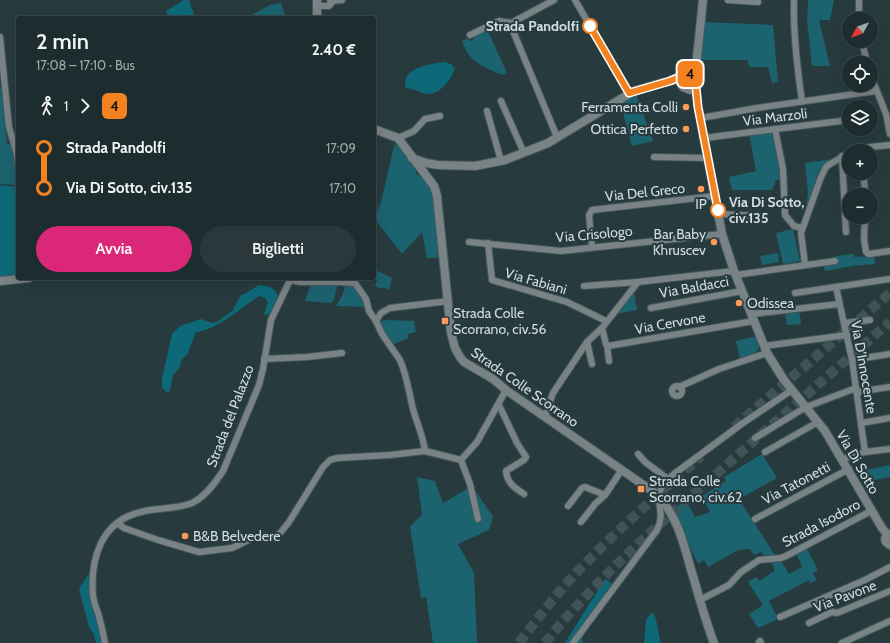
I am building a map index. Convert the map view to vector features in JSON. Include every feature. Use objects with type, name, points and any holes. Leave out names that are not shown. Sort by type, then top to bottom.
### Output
[{"type":"street","points":[[317,16],[317,3],[329,6],[331,4],[330,0],[342,0]]},
{"type":"street","points":[[470,35],[499,21],[512,22],[554,0]]},
{"type":"street","points":[[575,0],[629,93]]},
{"type":"street","points":[[670,81],[692,89],[697,82],[695,77],[703,0]]},
{"type":"street","points":[[728,0],[758,2]]},
{"type":"street","points":[[794,0],[794,34],[802,101]]},
{"type":"street","points":[[859,0],[859,12]]},
{"type":"street","points":[[512,22],[511,28],[557,137]]},
{"type":"street","points":[[0,37],[9,127],[16,152]]},
{"type":"street","points":[[684,87],[680,80],[697,58]]},
{"type":"street","points":[[412,158],[434,165],[475,166],[501,161],[548,143],[629,93],[685,75],[692,74],[695,77]]},
{"type":"street","name":"Via Di Sotto","points":[[695,86],[722,234],[735,273],[766,349],[778,372],[818,422],[843,459],[871,511],[882,528],[889,534]]},
{"type":"street","name":"Via Di Sotto","points":[[684,87],[698,107]]},
{"type":"street","points":[[701,118],[802,101],[869,92]]},
{"type":"street","points":[[876,92],[886,114],[890,134]]},
{"type":"street","points":[[501,101],[524,153]]},
{"type":"street","points":[[487,111],[501,161]]},
{"type":"street","points":[[376,130],[398,138],[414,131],[425,119],[440,116]]},
{"type":"street","name":"Via Marzoli","points":[[704,138],[842,121]]},
{"type":"street","points":[[775,129],[783,169],[785,215],[794,226],[802,228]]},
{"type":"street","name":"Strada Colle Scorrano","points":[[398,138],[436,190],[449,301],[451,333],[457,353],[464,362],[493,379],[506,390],[621,471],[658,495],[671,512],[681,533],[714,643]]},
{"type":"street","points":[[878,147],[890,146]]},
{"type":"street","points":[[805,265],[801,238],[802,228],[823,172],[830,164],[842,156]]},
{"type":"street","points":[[654,157],[708,158]]},
{"type":"street","points":[[843,180],[846,232]]},
{"type":"street","name":"Via Del Greco","points":[[592,247],[589,215],[592,210],[715,196]]},
{"type":"street","points":[[718,214],[762,216]]},
{"type":"street","points":[[865,224],[864,239],[866,252],[869,254],[890,251]]},
{"type":"street","name":"Via Crisologo","points":[[469,242],[561,251],[722,234]]},
{"type":"street","name":"Via Fabiani","points":[[488,243],[492,280],[567,302],[606,321]]},
{"type":"street","points":[[584,286],[735,273],[835,261]]},
{"type":"street","points":[[0,281],[16,279]]},
{"type":"street","points":[[795,293],[890,279]]},
{"type":"street","name":"Strada del Palazzo","points":[[105,643],[93,597],[94,565],[96,555],[105,535],[117,523],[125,518],[141,512],[178,507],[193,503],[206,493],[216,482],[223,471],[258,385],[271,320],[291,280]]},
{"type":"street","points":[[294,280],[300,282],[321,280],[355,283],[366,300],[382,334],[400,360],[404,369],[414,410],[423,437],[425,451]]},
{"type":"street","points":[[545,417],[557,386],[587,342],[602,328],[638,282]]},
{"type":"street","name":"Via D'Innocente","points":[[836,287],[852,360],[865,452]]},
{"type":"street","name":"Via Baldacci","points":[[651,308],[742,291]]},
{"type":"street","points":[[376,321],[381,313],[390,308],[449,301]]},
{"type":"street","name":"Via Cervone","points":[[607,345],[839,304]]},
{"type":"street","points":[[844,323],[870,320]]},
{"type":"street","points":[[602,328],[607,345],[609,361]]},
{"type":"street","points":[[679,387],[766,349],[847,335]]},
{"type":"street","points":[[587,342],[592,364]]},
{"type":"street","name":"Strada del Palazzo","points":[[264,359],[307,357],[342,353]]},
{"type":"street","points":[[852,360],[890,354]]},
{"type":"street","points":[[755,438],[806,407],[857,390],[890,387]]},
{"type":"street","points":[[461,460],[476,442],[499,405],[506,390]]},
{"type":"street","points":[[573,643],[657,530],[661,518],[658,495],[668,479],[742,423],[792,390]]},
{"type":"street","points":[[499,405],[517,443],[526,457],[524,460],[506,471],[511,485],[524,494]]},
{"type":"street","points":[[861,423],[890,418]]},
{"type":"street","name":"Via Di Sotto","points":[[765,452],[818,422]]},
{"type":"street","points":[[843,459],[865,452],[890,449]]},
{"type":"street","points":[[117,523],[124,528],[199,552],[232,548],[255,537],[277,536],[289,522],[323,467],[330,460],[337,458],[390,455],[425,451],[461,460]]},
{"type":"street","points":[[638,454],[645,462],[668,479]]},
{"type":"street","points":[[461,460],[470,484],[478,519]]},
{"type":"street","name":"Via Tatonetti","points":[[755,518],[849,469]]},
{"type":"street","points":[[581,522],[595,504],[605,495],[621,471]]},
{"type":"street","points":[[568,506],[582,488],[585,487],[605,495]]},
{"type":"street","name":"Strada Isodoro","points":[[700,600],[729,585],[741,572],[759,560],[781,558],[786,556],[871,511]]},
{"type":"street","points":[[889,534],[885,540],[890,544]]},
{"type":"street","points":[[780,617],[865,580],[890,567]]},
{"type":"street","name":"Via Pavone","points":[[809,623],[832,612],[837,613],[890,591]]},
{"type":"street","points":[[842,643],[890,621]]},
{"type":"shaded area","points":[[184,0],[189,0],[194,16],[167,16],[166,11]]},
{"type":"shaded area","points":[[808,0],[834,0],[830,20],[819,20],[830,66],[812,66],[807,21]]},
{"type":"shaded area","points":[[281,3],[285,16],[250,16],[270,5]]},
{"type":"shaded area","points":[[702,22],[773,25],[778,82],[772,83],[768,67],[749,67],[748,60],[702,60]]},
{"type":"shaded area","points":[[487,29],[507,73],[502,75],[482,66],[472,59],[462,41],[466,39],[472,41],[476,34]]},
{"type":"shaded area","points":[[444,62],[451,64],[455,68],[451,77],[441,89],[428,94],[406,88],[405,81],[407,76],[412,72],[424,66]]},
{"type":"shaded area","points":[[0,87],[2,87],[7,143],[13,146],[16,185],[0,184]]},
{"type":"shaded area","points":[[636,94],[653,141],[632,146],[623,113],[628,111],[623,100]]},
{"type":"shaded area","points":[[773,131],[782,179],[776,180],[772,190],[732,190],[729,177],[756,171],[749,133]]},
{"type":"shaded area","points":[[395,142],[395,145],[399,146],[415,166],[416,173],[424,178],[433,194],[438,216],[443,257],[427,258],[422,232],[402,254],[376,221],[376,213],[381,202]]},
{"type":"shaded area","points":[[833,159],[823,166],[818,173],[805,213],[808,194],[805,163]]},
{"type":"shaded area","points":[[0,185],[16,187],[16,278],[0,279]]},
{"type":"shaded area","points":[[793,229],[800,261],[783,264],[776,233]]},
{"type":"shaded area","points":[[778,253],[779,262],[762,265],[760,256]]},
{"type":"shaded area","points":[[854,254],[854,257],[874,256],[875,264],[852,266],[825,271],[824,266],[836,264],[835,256]]},
{"type":"shaded area","points":[[376,270],[392,278],[389,290],[382,287],[381,289],[375,286],[377,280]]},
{"type":"shaded area","points":[[311,284],[338,284],[333,302],[305,301]]},
{"type":"shaded area","points":[[345,284],[356,287],[366,307],[336,306],[343,294]]},
{"type":"shaded area","points":[[260,285],[271,288],[278,296],[270,313],[267,315],[264,314],[268,302],[265,298],[259,296],[220,323],[196,332],[187,355],[182,359],[179,368],[173,375],[170,390],[167,393],[162,387],[162,378],[172,334],[180,326],[201,319],[212,323],[217,322],[233,310],[241,295]]},
{"type":"shaded area","points":[[633,292],[636,299],[637,310],[616,314]]},
{"type":"shaded area","points":[[799,310],[801,324],[787,325],[785,312]]},
{"type":"shaded area","points":[[379,321],[414,321],[416,332],[408,334],[408,338],[392,345],[385,335]]},
{"type":"shaded area","points":[[757,336],[760,345],[758,350],[753,354],[740,359],[736,341]]},
{"type":"shaded area","points":[[762,454],[777,478],[739,499],[776,557],[764,555],[761,552],[754,555],[750,549],[738,550],[708,567],[704,560],[698,564],[672,509],[686,501],[695,517],[710,512],[702,496],[726,481],[724,477]]},
{"type":"shaded area","points":[[890,465],[890,477],[863,482],[857,472]]},
{"type":"shaded area","points":[[417,477],[435,481],[443,503],[472,486],[493,517],[489,530],[458,544],[474,573],[477,643],[433,643],[426,597],[421,598],[410,526],[422,515]]},
{"type":"shaded area","points":[[806,547],[818,570],[813,573],[817,580],[810,583],[809,580],[769,601],[778,619],[758,628],[749,614],[763,605],[748,582],[756,577],[760,581],[775,570],[771,562],[780,559],[789,574],[802,567],[796,553]]},
{"type":"shaded area","points":[[94,565],[93,597],[105,643],[96,643],[94,635],[89,627],[79,589]]},
{"type":"shaded area","points":[[605,579],[618,588],[585,631],[582,640],[583,643],[565,643]]},
{"type":"shaded area","points":[[652,612],[656,620],[661,643],[644,643],[646,620]]},
{"type":"tunnel","points":[[734,427],[890,293]]},
{"type":"tunnel","points":[[545,643],[584,598],[626,555],[890,322]]},
{"type":"tunnel","points":[[519,643],[559,592],[597,551],[701,456]]},
{"type":"bus line","name":"4","points":[[590,26],[629,93],[670,81],[689,73],[695,77],[697,82],[695,86],[698,107],[718,210]]},
{"type":"place","name":"Strada Pandolfi","points":[[590,26]]},
{"type":"place","name":"Ferramenta Colli","points":[[686,107]]},
{"type":"place","name":"Ottica Perfetto","points":[[686,129]]},
{"type":"place","name":"IP","points":[[701,189]]},
{"type":"place","name":"Via Di Sotto, civ.135","points":[[718,210]]},
{"type":"place","name":"Bar Baby Khruscev","points":[[714,242]]},
{"type":"place","name":"Odissea","points":[[739,303]]},
{"type":"place","name":"Strada Colle Scorrano, civ.56","points":[[445,321]]},
{"type":"place","name":"Strada Colle Scorrano, civ.62","points":[[641,489]]},
{"type":"place","name":"B&B Belvedere","points":[[185,536]]}]
